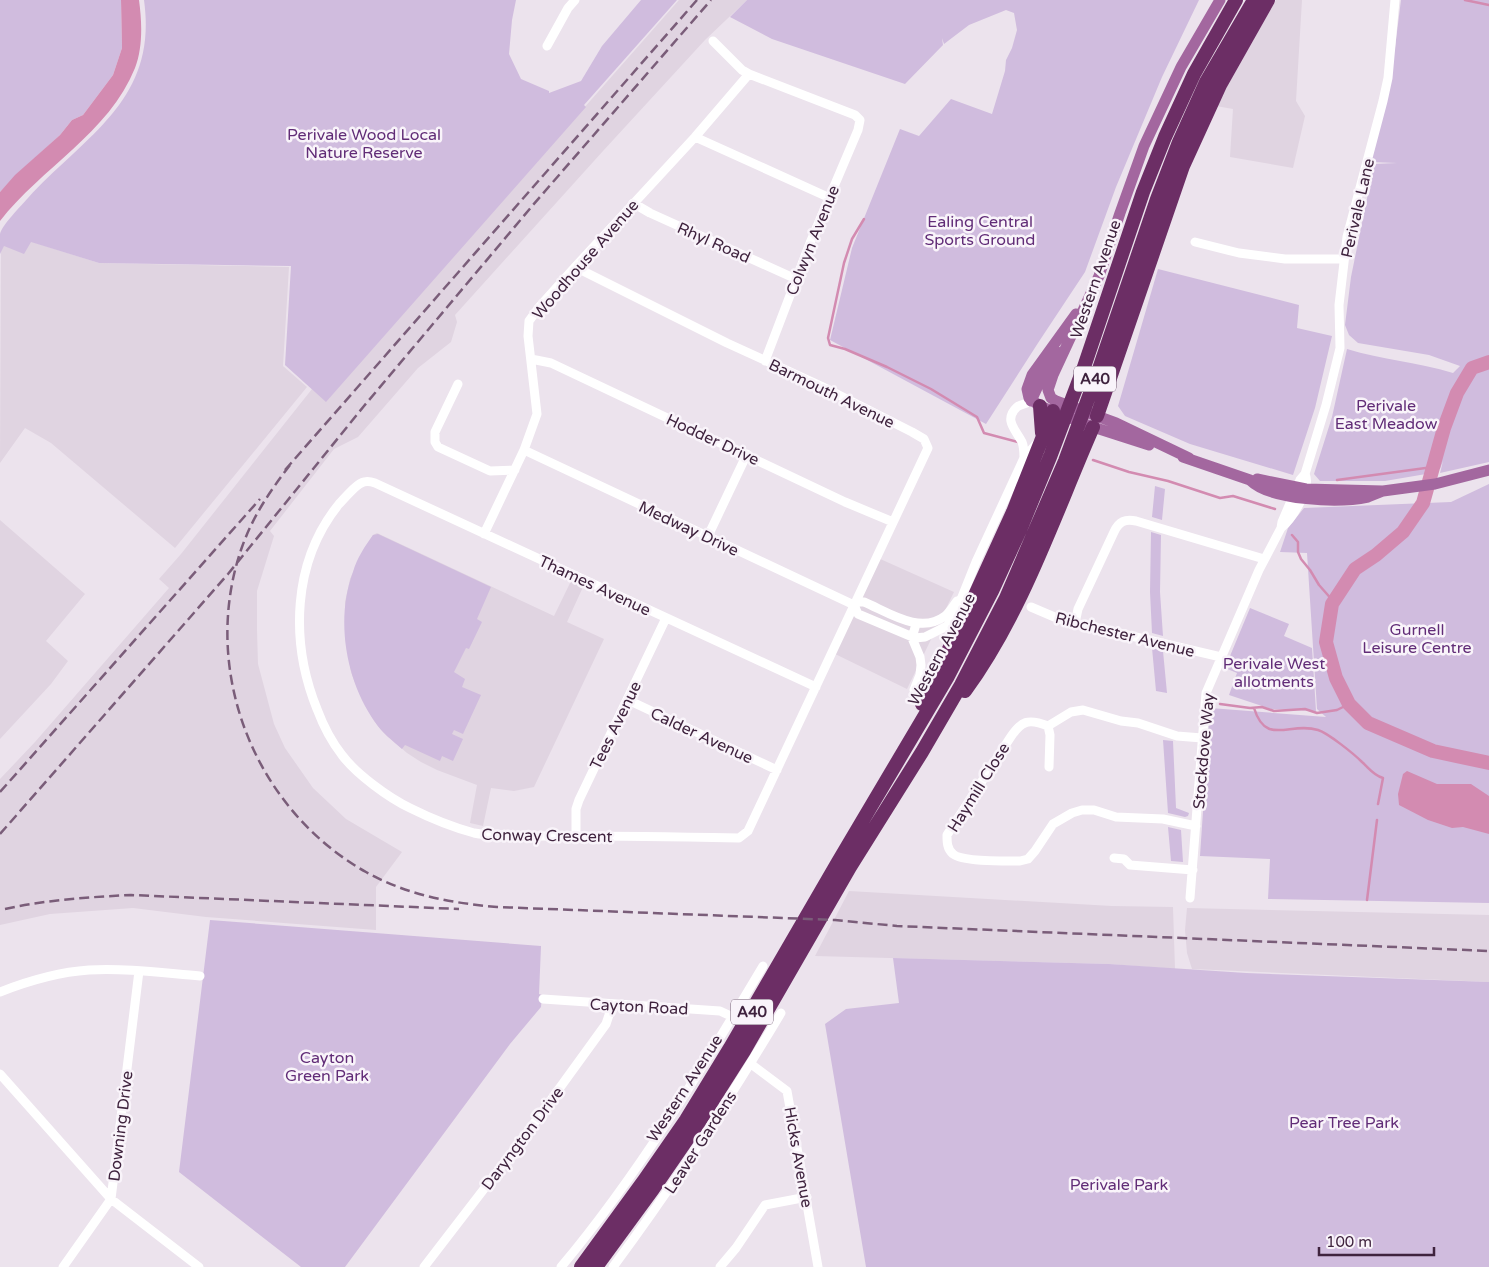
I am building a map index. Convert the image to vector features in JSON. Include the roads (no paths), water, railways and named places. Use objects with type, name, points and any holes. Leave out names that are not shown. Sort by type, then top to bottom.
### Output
[{"type":"highway","name":"Western Avenue","points":[[581,1267],[643,1182],[700,1096],[762,995],[947,678],[992,591],[1050,457],[1143,192],[1165,138],[1194,74],[1236,0]]},
{"type":"highway","name":"Western Avenue","points":[[603,1264],[744,1051],[850,867],[922,752],[1002,606],[1065,461],[1092,390],[1156,199],[1179,142],[1206,82],[1254,0]]},
{"type":"highway","name":"A40","points":[[922,752],[982,668],[1018,601],[1044,545],[1092,421],[1183,166],[1220,85],[1268,0]]},
{"type":"highway","name":"A40","points":[[907,747],[917,714],[1013,512],[1042,436],[1049,406]]},
{"type":"main road","points":[[1049,406],[1049,385],[1099,276],[1144,146],[1181,67],[1220,0]]},
{"type":"main road","points":[[1090,295],[1032,375],[1027,389],[1049,406],[1250,480],[1256,486],[1300,493],[1349,499],[1370,496],[1383,490],[1435,484],[1489,470]]},
{"type":"main road","points":[[1049,406],[1047,367],[1077,324]]},
{"type":"street","points":[[564,0],[547,46],[568,8],[575,0]]},
{"type":"street","name":"Perivale Lane","points":[[1300,493],[1307,482],[1305,474],[1326,405],[1340,348],[1339,305],[1344,259],[1352,215],[1388,78],[1395,0]]},
{"type":"street","points":[[712,41],[742,70],[749,74]]},
{"type":"street","name":"Colwyn Avenue","points":[[749,74],[855,115],[860,120],[858,130],[796,279],[765,361]]},
{"type":"street","name":"Woodhouse Avenue","points":[[484,534],[524,450],[537,414],[528,336],[530,321],[540,306],[695,138],[749,74]]},
{"type":"street","points":[[695,138],[830,198]]},
{"type":"street","name":"Rhyl Road","points":[[633,204],[796,279]]},
{"type":"street","points":[[1195,242],[1239,253],[1284,259],[1344,259]]},
{"type":"street","name":"Barmouth Avenue","points":[[575,267],[765,361],[830,390],[924,439],[928,448],[854,605]]},
{"type":"street","name":"Hodder Drive","points":[[531,359],[551,363],[747,454],[845,502],[893,522]]},
{"type":"street","points":[[458,384],[435,432],[435,442],[438,448],[490,471],[515,470]]},
{"type":"street","points":[[1024,458],[1022,442],[1013,430],[1010,420],[1015,409],[1020,405],[1049,406]]},
{"type":"street","points":[[961,596],[946,615],[937,621],[927,624],[916,624],[864,602],[854,605],[858,614],[912,638],[925,637],[948,626],[1024,458],[1042,436]]},
{"type":"street","name":"Medway Drive","points":[[524,450],[854,605]]},
{"type":"street","points":[[708,536],[747,454]]},
{"type":"street","name":"Conway Crescent","points":[[375,483],[362,482],[331,514],[318,537],[302,586],[299,625],[301,654],[311,694],[330,738],[342,756],[374,784],[411,808],[475,833],[488,835],[739,838],[748,831],[854,605]]},
{"type":"street","name":"Thames Avenue","points":[[375,483],[816,687]]},
{"type":"street","name":"Stockdove Way","points":[[1190,898],[1206,693],[1264,559],[1281,528],[1287,523],[1300,493]]},
{"type":"street","points":[[1075,622],[1078,609],[1120,522],[1136,521],[1264,559]]},
{"type":"street","name":"Ribchester Avenue","points":[[1031,607],[1059,619],[1221,657]]},
{"type":"street","name":"Tees Avenue","points":[[576,836],[576,809],[579,800],[666,618]]},
{"type":"street","points":[[914,690],[920,675],[921,665],[920,657],[912,638],[916,624]]},
{"type":"street","name":"Calder Avenue","points":[[628,700],[777,770]]},
{"type":"street","points":[[1049,768],[1050,735],[1048,726],[1071,712],[1083,710],[1121,721],[1138,723],[1177,736],[1202,738]]},
{"type":"street","name":"Haymill Close","points":[[1048,726],[1030,721],[1016,729],[951,827],[947,841],[948,847],[953,854],[962,858],[1020,861],[1028,859],[1053,824],[1072,813],[1082,810],[1094,810],[1116,816],[1163,819],[1196,826]]},
{"type":"street","points":[[1114,858],[1124,859],[1130,865],[1193,870]]},
{"type":"street","points":[[560,1267],[630,1179],[718,1042],[763,966]]},
{"type":"street","points":[[0,992],[49,976],[88,970],[139,971],[200,976]]},
{"type":"street","name":"Downing Drive","points":[[63,1267],[110,1199],[139,971]]},
{"type":"street","name":"Cayton Road","points":[[543,1000],[720,1010],[733,1016]]},
{"type":"street","name":"Daryngton Drive","points":[[424,1267],[527,1133],[606,1024],[610,1004]]},
{"type":"street","name":"Leaver Gardens","points":[[603,1264],[695,1151],[782,1013]]},
{"type":"street","name":"Hicks Avenue","points":[[751,1064],[787,1091],[818,1267]]},
{"type":"street","points":[[0,1074],[110,1199],[198,1267]]},
{"type":"street","points":[[720,1267],[736,1248],[765,1205],[807,1197]]},
{"type":"waterway","points":[[1465,0],[1489,5]]},
{"type":"waterway","points":[[864,219],[852,239],[844,263],[828,338],[830,345],[845,349],[887,367],[931,389],[977,417],[984,433],[1018,442]]},
{"type":"waterway","points":[[1489,362],[1472,368],[1457,393],[1444,428],[1423,503],[1403,532],[1376,555],[1355,569],[1332,604],[1326,642],[1336,678],[1349,704],[1368,723],[1433,751],[1489,763]]},
{"type":"waterway","points":[[1093,460],[1220,498],[1233,496],[1275,509]]},
{"type":"waterway","points":[[1337,480],[1433,467]]},
{"type":"waterway","points":[[1292,535],[1298,542],[1298,552],[1301,559],[1319,585],[1334,602]]},
{"type":"waterway","points":[[1220,704],[1250,708],[1262,707],[1274,711],[1305,709],[1317,713],[1337,710],[1349,704]]},
{"type":"waterway","points":[[1254,708],[1259,720],[1265,727],[1272,730],[1298,728],[1318,730],[1341,744],[1374,773],[1383,778],[1378,804]]},
{"type":"waterway","points":[[1367,900],[1377,820]]},
{"type":"railway","points":[[285,470],[697,0]]},
{"type":"railway","points":[[0,834],[228,574],[364,406],[533,205],[711,0]]},
{"type":"railway","points":[[290,465],[251,525],[242,547],[230,593],[227,640],[233,687],[246,732],[266,774],[293,812],[327,845],[366,872],[397,887],[430,897],[497,907],[835,920],[897,926],[1489,951]]},
{"type":"railway","points":[[0,792],[260,499]]},
{"type":"railway","points":[[5,909],[68,899],[131,895],[459,909]]},
{"type":"park label","name":"Perivale Wood Local Nature Reserve","points":[[364,143]]},
{"type":"park label","name":"Ealing Central Sports Ground","points":[[980,230]]},
{"type":"park label","name":"Perivale East Meadow","points":[[1386,414]]},
{"type":"park label","name":"Gurnell Leisure Centre","points":[[1417,638]]},
{"type":"park label","name":"Perivale West allotments","points":[[1274,672]]},
{"type":"park label","name":"Cayton Green Park","points":[[327,1066]]},
{"type":"park label","name":"Pear Tree Park","points":[[1344,1122]]},
{"type":"park label","name":"Perivale Park","points":[[1119,1184]]}]
